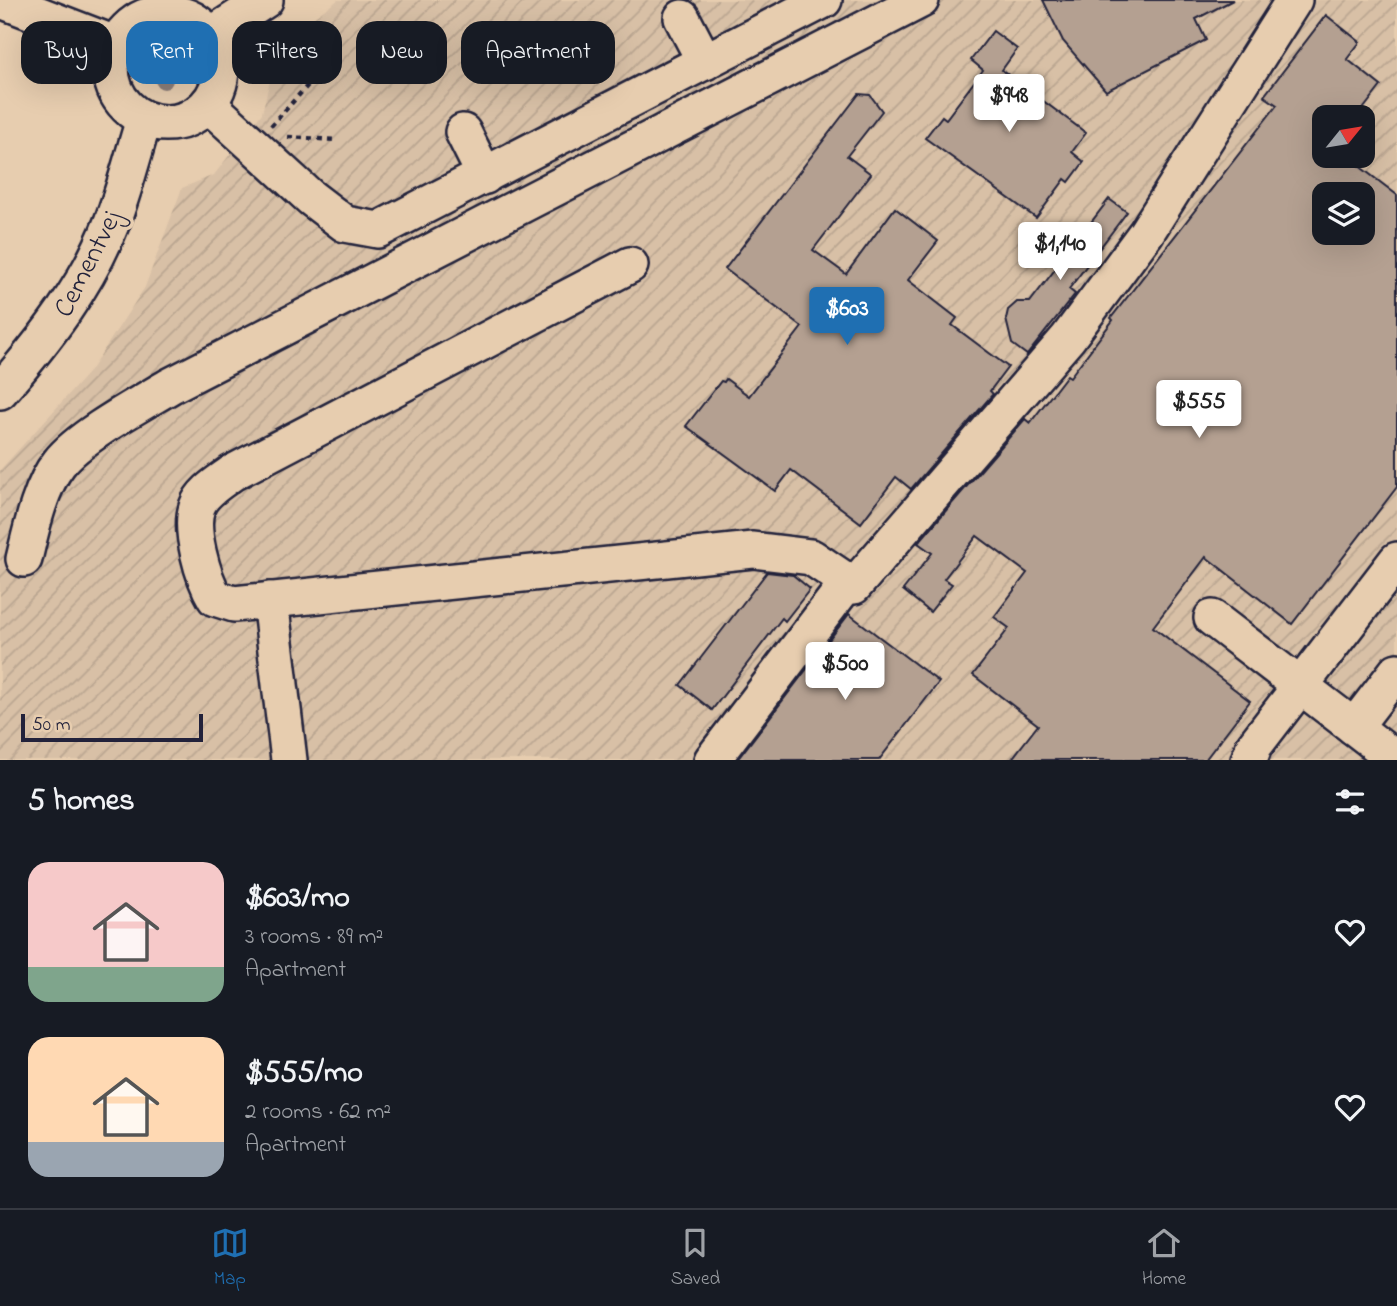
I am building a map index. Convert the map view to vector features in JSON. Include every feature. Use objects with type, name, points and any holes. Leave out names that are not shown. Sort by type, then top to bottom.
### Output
[{"type":"street","points":[[1,0],[115,44]]},
{"type":"street","points":[[218,30],[265,0]]},
{"type":"street","points":[[208,104],[311,198],[345,224],[360,229],[378,230],[824,0]]},
{"type":"street","points":[[24,559],[35,515],[59,463],[103,426],[170,386],[921,0]]},
{"type":"street","points":[[630,265],[232,472],[206,492],[196,508],[197,547],[204,579],[215,598],[234,604],[753,550],[811,557],[854,586],[1068,338],[1146,233],[1294,0]]},
{"type":"street","points":[[138,21],[160,12],[179,14],[195,21]]},
{"type":"street","points":[[682,18],[705,62]]},
{"type":"street","points":[[126,29],[115,44],[110,61],[111,79],[124,112],[162,124],[195,116],[208,104],[218,88],[221,70],[218,50]]},
{"type":"street","name":"Cementvej","points":[[0,391],[42,344],[77,292],[112,223],[124,112]]},
{"type":"street","points":[[463,132],[485,176]]},
{"type":"street","points":[[1249,760],[1254,746],[1397,560]]},
{"type":"street","points":[[712,760],[848,582]]},
{"type":"street","points":[[270,600],[289,760]]},
{"type":"street","points":[[1212,618],[1397,760]]},
{"type":"street","points":[[1354,727],[1397,671]]},
{"type":"path","points":[[262,136],[307,85]]},
{"type":"shaded area","points":[[338,0],[1397,0],[1397,760],[0,760],[0,470],[90,371],[145,287],[182,188],[214,175],[262,113],[269,84],[342,84],[342,21],[309,21]]},
{"type":"building","points":[[1043,0],[1233,0],[1196,19],[1206,40],[1106,91],[1063,41]]},
{"type":"building","points":[[1326,15],[1360,42],[1347,59],[1381,86],[1366,105],[1312,105],[1312,168],[1362,168],[1397,195],[1397,487],[1292,624],[1206,557],[1153,627],[1250,701],[1205,760],[1011,760],[1038,725],[973,675],[1009,628],[994,617],[1027,573],[977,536],[944,579],[952,584],[930,612],[903,590],[932,553],[918,543],[1025,419],[1030,423],[1067,375],[1070,377],[1113,320],[1111,318],[1277,105],[1264,96]]},
{"type":"building","points":[[993,31],[1017,49],[1002,70],[1086,133],[1072,152],[1084,162],[1069,182],[1065,179],[1036,218],[925,138],[942,116],[946,119],[983,70],[971,60]]},
{"type":"building","points":[[859,94],[870,95],[882,111],[847,156],[871,174],[813,250],[846,274],[895,208],[938,241],[908,280],[957,318],[952,325],[1008,367],[990,391],[993,394],[911,489],[896,477],[861,523],[791,470],[775,491],[686,426],[721,381],[726,379],[749,396],[802,327],[725,269]]},
{"type":"building","points":[[1109,199],[1127,212],[1069,289],[1075,294],[1027,355],[1012,344],[1006,319],[1008,310],[1017,302],[1030,302]]},
{"type":"building","points":[[767,572],[793,575],[810,589],[785,621],[782,618],[712,710],[680,685]]},
{"type":"building","points":[[849,614],[939,682],[879,760],[737,760]]}]
